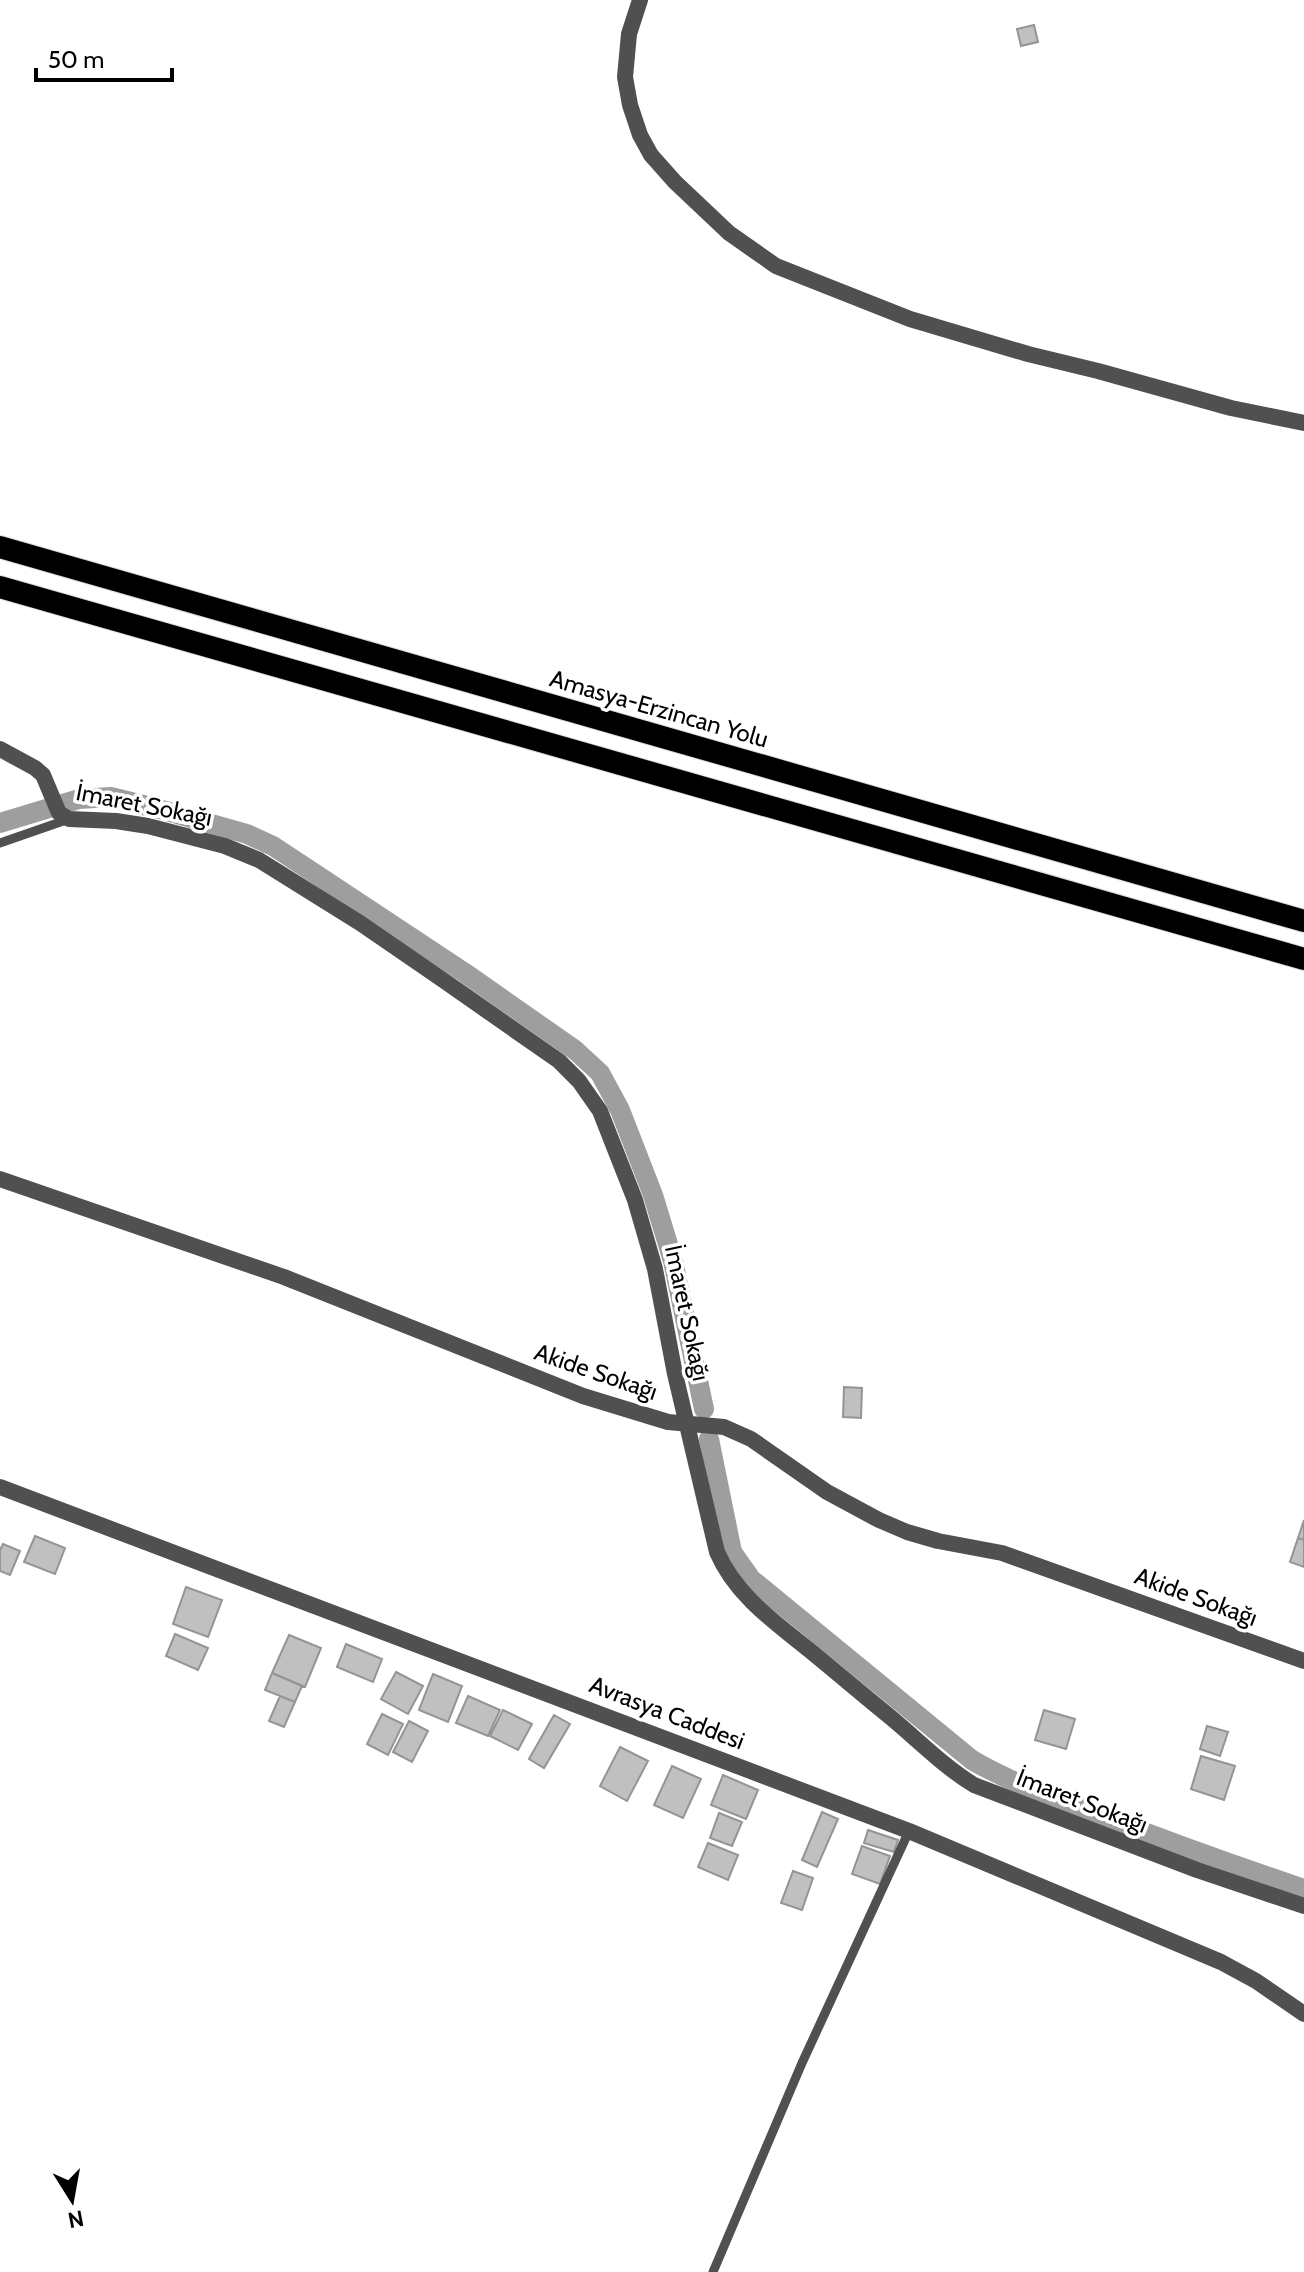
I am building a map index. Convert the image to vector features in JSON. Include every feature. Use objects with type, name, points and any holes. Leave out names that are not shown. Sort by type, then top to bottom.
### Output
[{"type":"highway","name":"Amasya-Erzincan Yolu","points":[[0,547],[1304,921]]},
{"type":"highway","points":[[0,587],[1304,959]]},
{"type":"street","points":[[640,0],[629,34],[625,77],[640,135],[651,155],[675,182],[729,233],[776,266],[910,319],[1231,408],[1304,423]]},
{"type":"street","name":"İmaret Sokağı","points":[[0,749],[43,775],[64,816],[148,826],[225,846],[259,860],[294,880],[559,1061],[579,1081],[600,1111],[635,1200],[655,1269],[717,1552],[726,1572],[773,1620],[952,1772],[974,1785],[1118,1841],[1304,1906]]},
{"type":"street","name":"Akide Sokağı","points":[[0,1179],[284,1277],[583,1396],[668,1422],[724,1427],[751,1439],[827,1492],[907,1532],[1002,1553],[1304,1661]]},
{"type":"street","name":"Avrasya Caddesi","points":[[0,1487],[909,1831],[1221,1962],[1256,1981],[1304,2014]]},
{"type":"lane","points":[[0,843],[64,816]]},
{"type":"lane","points":[[713,2272],[802,2063],[909,1831]]},
{"type":"building","points":[[1034,25],[1038,42],[1021,46],[1017,29]]},
{"type":"building","points":[[844,1387],[862,1388],[861,1418],[843,1417]]},
{"type":"building","points":[[1304,1520],[1304,1540],[1298,1538]]},
{"type":"building","points":[[35,1536],[65,1548],[55,1574],[24,1562]]},
{"type":"building","points":[[1298,1538],[1304,1540],[1304,1567],[1290,1562]]},
{"type":"building","points":[[3,1544],[20,1551],[10,1575],[0,1571]]},
{"type":"building","points":[[186,1587],[222,1600],[208,1637],[173,1624]]},
{"type":"building","points":[[175,1634],[208,1648],[198,1670],[166,1656]]},
{"type":"building","points":[[289,1635],[321,1648],[305,1687],[272,1673]]},
{"type":"building","points":[[346,1644],[382,1659],[373,1682],[337,1667]]},
{"type":"building","points":[[396,1672],[423,1686],[408,1714],[381,1699]]},
{"type":"building","points":[[272,1673],[302,1686],[295,1702],[265,1690]]},
{"type":"building","points":[[433,1674],[462,1686],[448,1722],[419,1710]]},
{"type":"building","points":[[280,1696],[295,1702],[284,1727],[269,1721]]},
{"type":"building","points":[[468,1696],[500,1710],[488,1736],[456,1723]]},
{"type":"building","points":[[503,1710],[532,1724],[518,1750],[490,1736]]},
{"type":"building","points":[[1044,1710],[1075,1719],[1066,1749],[1035,1740]]},
{"type":"building","points":[[382,1714],[403,1724],[388,1755],[367,1744]]},
{"type":"building","points":[[554,1715],[570,1724],[544,1768],[529,1759]]},
{"type":"building","points":[[409,1721],[428,1731],[412,1762],[393,1752]]},
{"type":"building","points":[[1207,1726],[1228,1732],[1220,1756],[1200,1749]]},
{"type":"building","points":[[620,1747],[648,1761],[627,1801],[600,1786]]},
{"type":"building","points":[[1201,1756],[1235,1766],[1224,1800],[1191,1789]]},
{"type":"building","points":[[672,1766],[701,1779],[683,1818],[654,1805]]},
{"type":"building","points":[[723,1775],[758,1790],[746,1819],[711,1805]]},
{"type":"building","points":[[822,1812],[838,1819],[817,1867],[802,1860]]},
{"type":"building","points":[[719,1813],[742,1822],[732,1846],[710,1838]]},
{"type":"building","points":[[868,1830],[898,1840],[894,1852],[864,1843]]},
{"type":"building","points":[[708,1843],[738,1855],[728,1880],[698,1867]]},
{"type":"building","points":[[862,1846],[890,1856],[880,1884],[852,1874]]},
{"type":"building","points":[[793,1871],[813,1878],[802,1910],[781,1903]]},
{"type":"waterway","points":[[0,823],[79,799],[111,797],[247,834],[273,846],[575,1050],[600,1073],[620,1110],[653,1195],[673,1261],[704,1409]]},
{"type":"waterway","points":[[709,1439],[732,1552],[751,1579],[972,1760],[1052,1797],[1304,1889]]}]
